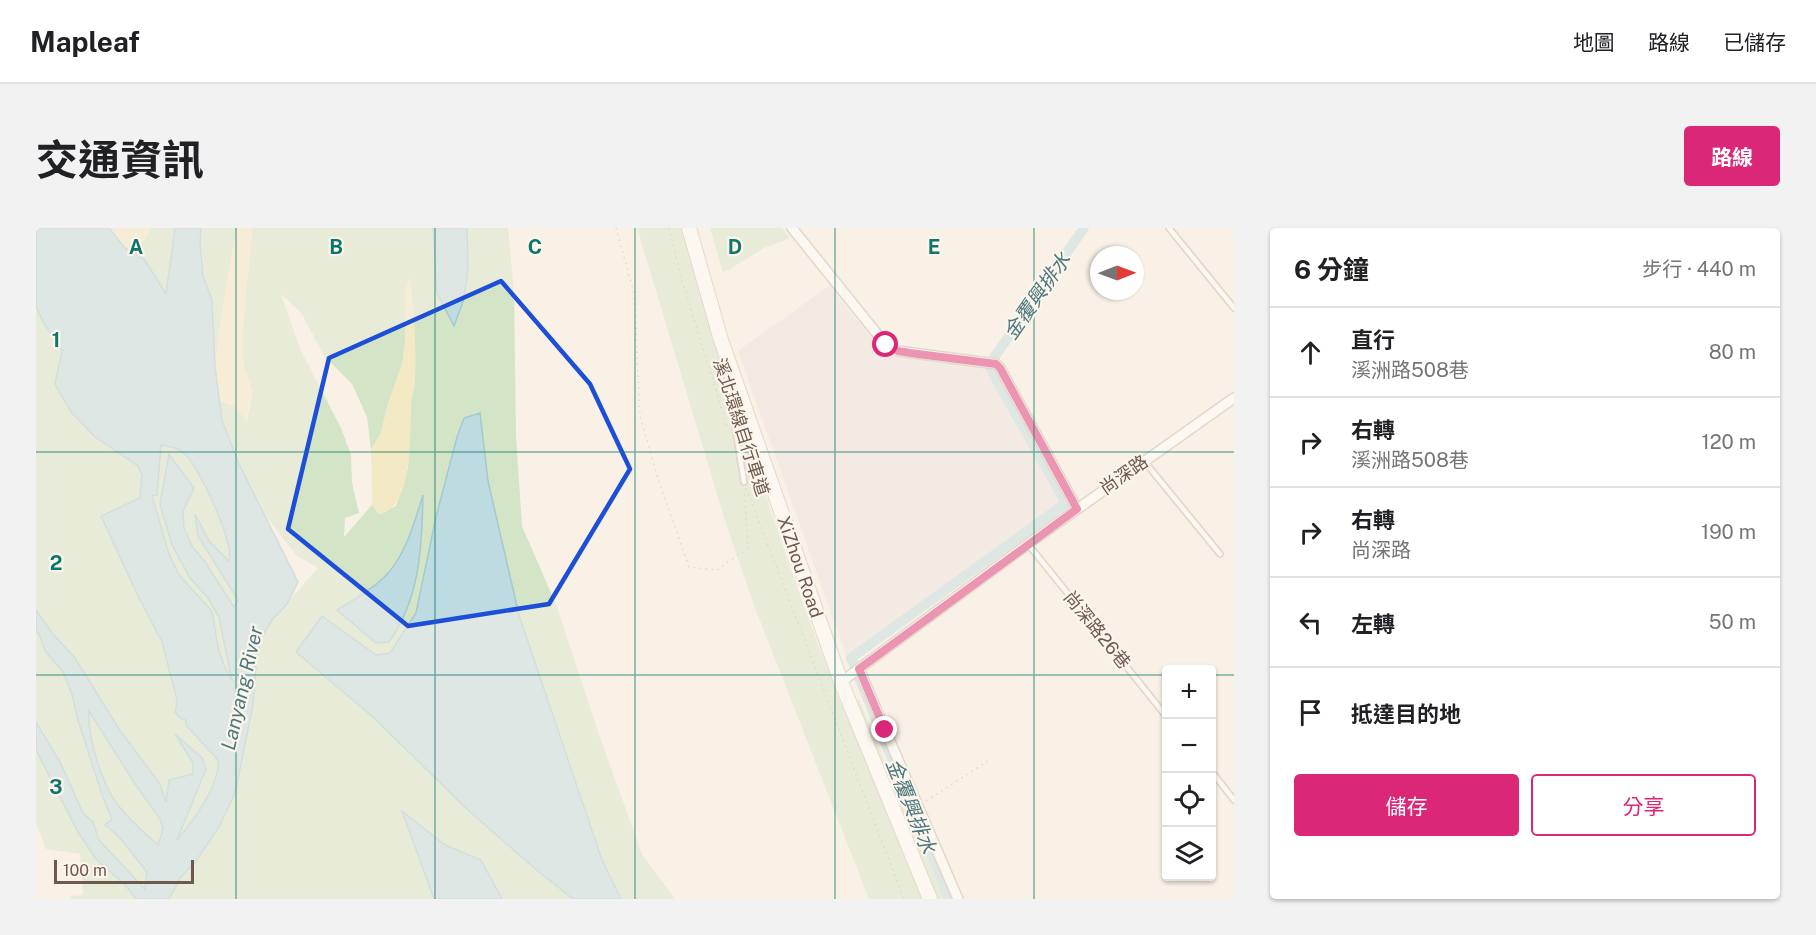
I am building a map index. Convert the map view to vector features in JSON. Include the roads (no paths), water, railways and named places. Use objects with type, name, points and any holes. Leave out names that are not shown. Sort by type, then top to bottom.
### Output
[{"type":"street","name":"XiZhou Road","points":[[689,228],[721,340],[841,682],[930,899]]},
{"type":"street","points":[[792,228],[886,345],[898,351],[996,364],[1077,509]]},
{"type":"street","name":"尚深路","points":[[841,682],[1028,544],[1234,398]]},
{"type":"street","points":[[859,669],[958,899]]},
{"type":"lane","points":[[1169,228],[1234,308]]},
{"type":"lane","points":[[721,340],[744,482]]},
{"type":"lane","points":[[1144,461],[1220,554]]},
{"type":"lane","name":"尚深路26巷","points":[[1028,544],[1162,710]]},
{"type":"lane","points":[[1213,773],[1234,800]]},
{"type":"water","name":"Lanyang River","points":[[36,228],[109,228],[125,248],[145,260],[166,294],[175,228],[201,228],[203,276],[212,300],[215,367],[222,420],[239,464],[298,582],[287,604],[272,620],[261,638],[257,655],[253,705],[235,793],[219,827],[196,861],[181,877],[169,899],[136,899],[126,886],[96,859],[78,832],[36,750],[36,722],[60,762],[83,813],[93,822],[99,840],[145,889],[147,872],[123,841],[105,825],[112,819],[77,717],[72,694],[63,672],[45,651],[36,631],[36,610],[53,634],[75,658],[119,729],[160,784],[166,802],[169,780],[193,774],[193,763],[175,734],[202,758],[206,769],[177,840],[210,792],[215,781],[218,760],[186,725],[186,720],[180,718],[175,712],[177,700],[162,642],[101,516],[140,498],[142,475],[138,466],[95,437],[71,412],[55,384],[62,350],[43,322],[36,306]],"holes":[[[161,445],[181,451],[190,459],[214,504],[226,538],[229,561],[209,541],[195,514],[198,536],[238,600],[234,607],[192,546],[184,528],[183,511],[194,488],[169,454],[160,504],[172,545],[190,578],[208,598],[219,617],[232,681],[218,647],[212,611],[179,575],[169,554],[152,496],[157,495]],[[89,711],[160,819],[163,829],[158,845],[122,810],[106,785],[90,733]]]},
{"type":"water","points":[[433,228],[467,228],[468,268],[464,299],[454,326],[437,293]]},
{"type":"water","points":[[480,413],[488,481],[519,615],[602,860],[621,899],[573,899],[469,811],[374,718],[296,652],[322,616],[376,655],[390,653],[416,613],[436,517],[464,418]]},
{"type":"water","points":[[423,495],[420,553],[413,590],[407,608],[389,642],[376,643],[337,610],[378,583],[395,564],[410,535]]},
{"type":"water","points":[[402,811],[445,845],[481,860],[502,899],[434,899]]},
{"type":"waterway","name":"金覆興排水","points":[[949,899],[851,658],[1066,503],[991,370],[991,362],[1084,228]]}]
